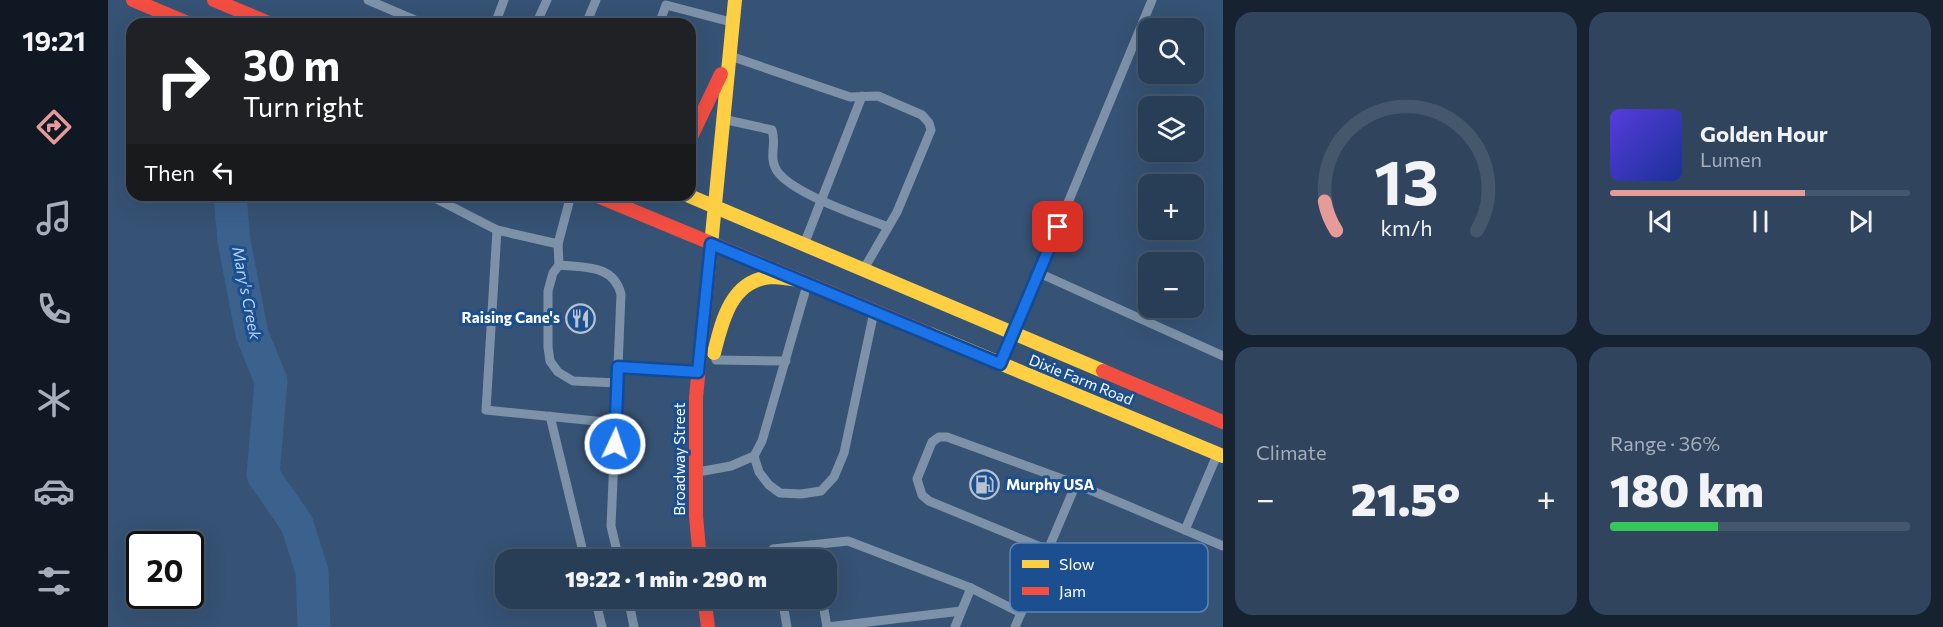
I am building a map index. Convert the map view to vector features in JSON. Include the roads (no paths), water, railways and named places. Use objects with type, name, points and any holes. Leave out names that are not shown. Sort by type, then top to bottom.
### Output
[{"type":"main road","points":[[133,0],[176,18]]},
{"type":"main road","points":[[214,0],[258,18]]},
{"type":"main road","name":"Broadway Street","points":[[699,549],[696,516],[698,372],[735,0]]},
{"type":"main road","points":[[696,127],[730,56]]},
{"type":"main road","name":"Dixie Farm Road","points":[[696,199],[864,269],[1007,348],[1221,450]]},
{"type":"main road","name":"Dixie Farm Road","points":[[609,201],[874,312],[1007,348],[1223,422]]},
{"type":"main road","points":[[696,412],[725,312],[732,299],[741,289],[765,278],[803,282]]},
{"type":"main road","points":[[706,609],[708,627]]},
{"type":"lane","points":[[368,0],[410,18]]},
{"type":"lane","points":[[497,18],[504,0]]},
{"type":"lane","points":[[539,18],[547,0]]},
{"type":"lane","points":[[588,18],[596,0]]},
{"type":"lane","points":[[656,0],[666,5],[733,23]]},
{"type":"lane","points":[[1007,348],[1152,0]]},
{"type":"lane","points":[[661,18],[666,5]]},
{"type":"lane","points":[[730,56],[850,97],[878,96],[922,115],[932,130],[897,212],[864,269]]},
{"type":"lane","points":[[804,244],[862,96]]},
{"type":"lane","points":[[723,119],[772,130],[774,137],[772,158],[776,170],[787,182],[821,200],[888,227]]},
{"type":"lane","points":[[441,201],[497,230],[558,244]]},
{"type":"lane","points":[[569,201],[558,244],[559,265],[553,273],[548,291],[550,361],[558,372],[573,381],[618,383]]},
{"type":"lane","points":[[497,230],[486,410],[616,423]]},
{"type":"lane","points":[[559,265],[604,271],[612,276],[621,294],[611,526],[616,549]]},
{"type":"lane","points":[[1039,273],[1223,356]]},
{"type":"lane","points":[[696,473],[731,466],[754,456],[762,441],[786,360],[803,282]]},
{"type":"lane","points":[[754,456],[759,472],[769,485],[780,493],[801,494],[821,491],[834,477],[844,453],[874,312]]},
{"type":"lane","points":[[711,360],[786,360]]},
{"type":"lane","points":[[618,367],[698,372]]},
{"type":"lane","points":[[550,416],[582,549]]},
{"type":"lane","points":[[1031,543],[929,501],[922,495],[917,479],[932,442],[939,437],[947,436],[1076,484],[1223,546]]},
{"type":"lane","points":[[1185,530],[1221,450]]},
{"type":"lane","points":[[1051,543],[1076,484]]},
{"type":"lane","points":[[773,549],[848,541],[970,588],[1010,608]]},
{"type":"lane","points":[[811,545],[812,549]]},
{"type":"lane","points":[[955,627],[970,588]]},
{"type":"lane","points":[[598,609],[602,627]]},
{"type":"lane","points":[[630,609],[634,627]]},
{"type":"lane","points":[[784,609],[787,627]]},
{"type":"lane","points":[[824,609],[827,627],[961,611]]},
{"type":"lane","points":[[1015,627],[1021,613]]},
{"type":"waterway","name":"Mary's Creek","points":[[231,201],[234,241],[252,334],[271,381],[263,475],[297,524],[312,572],[314,627]]},
{"type":"place","name":"Raising Cane's","points":[[581,318]]},
{"type":"place","name":"Murphy USA","points":[[985,485]]}]
